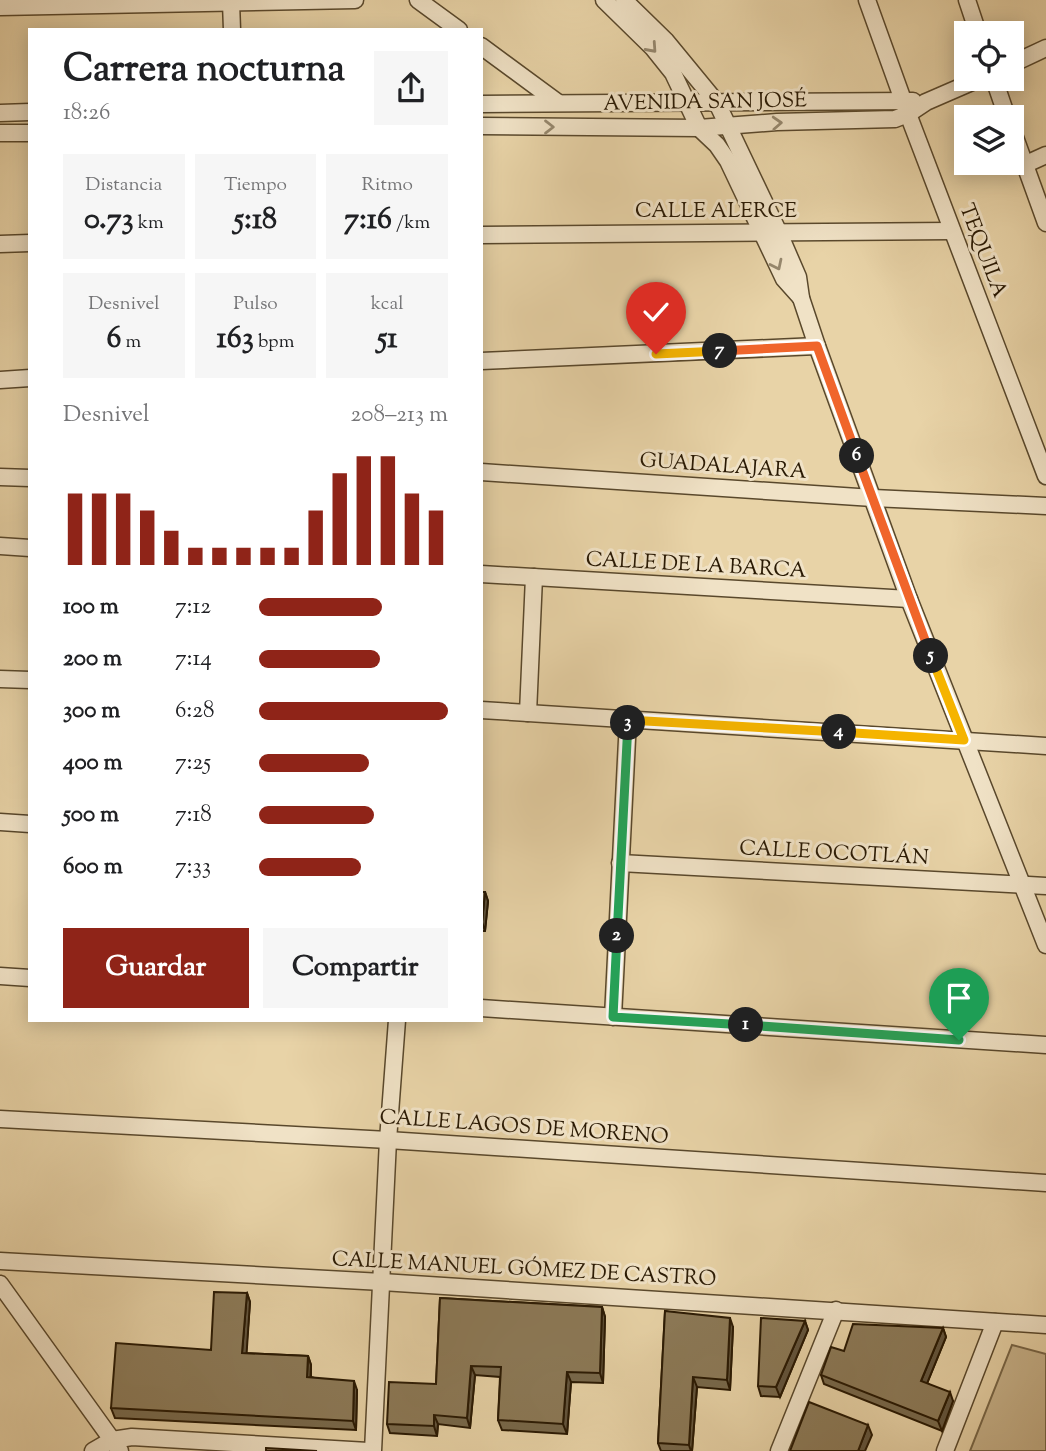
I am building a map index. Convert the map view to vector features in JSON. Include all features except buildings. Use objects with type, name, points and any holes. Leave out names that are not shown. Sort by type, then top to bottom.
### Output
[{"type":"street","points":[[0,7],[355,0]]},
{"type":"street","points":[[418,0],[456,28]]},
{"type":"street","points":[[604,0],[653,48],[673,73],[699,128],[717,145],[728,162],[784,279],[801,298]]},
{"type":"street","points":[[624,0],[666,41],[717,103],[779,233],[798,277],[801,298],[817,346],[909,599],[1046,945]]},
{"type":"street","name":"TEQUILA","points":[[867,0],[1046,476]]},
{"type":"street","points":[[967,0],[974,21]]},
{"type":"street","points":[[231,2],[232,28]]},
{"type":"street","points":[[483,47],[557,102]]},
{"type":"street","points":[[1024,58],[1046,48]]},
{"type":"street","name":"AVENIDA SAN JOSÉ","points":[[483,104],[717,103],[906,108],[954,90]]},
{"type":"street","name":"AVENIDA SAN JOSÉ","points":[[483,126],[730,127],[777,122],[895,119],[906,108]]},
{"type":"street","points":[[0,113],[28,112]]},
{"type":"street","points":[[0,133],[28,133]]},
{"type":"street","points":[[1046,155],[1024,165],[1046,223]]},
{"type":"street","name":"CALLE ALERCE","points":[[483,235],[952,231]]},
{"type":"street","points":[[0,244],[28,243]]},
{"type":"street","points":[[483,362],[817,346]]},
{"type":"street","points":[[0,380],[28,379]]},
{"type":"street","name":"GUADALAJARA","points":[[483,472],[873,498],[1046,506]]},
{"type":"street","points":[[0,477],[28,478]]},
{"type":"street","points":[[0,546],[28,548]]},
{"type":"street","name":"CALLE DE LA BARCA","points":[[483,574],[909,599]]},
{"type":"street","points":[[528,713],[534,577]]},
{"type":"street","points":[[0,679],[28,679]]},
{"type":"street","points":[[483,710],[1046,746]]},
{"type":"street","points":[[613,1017],[628,720]]},
{"type":"street","points":[[0,822],[28,824]]},
{"type":"street","name":"CALLE OCOTLÁN","points":[[620,863],[1046,886]]},
{"type":"street","points":[[0,976],[28,978]]},
{"type":"street","points":[[483,1009],[1046,1045]]},
{"type":"street","points":[[373,1451],[388,1140],[397,1022]]},
{"type":"street","name":"CALLE LAGOS DE MORENO","points":[[0,1119],[388,1140],[1046,1183]]},
{"type":"street","name":"CALLE MANUEL GÓMEZ DE CASTRO","points":[[0,1261],[382,1282],[1046,1325]]},
{"type":"street","points":[[0,1284],[116,1445]]},
{"type":"street","points":[[779,1451],[836,1310]]},
{"type":"street","points":[[945,1451],[995,1322]]},
{"type":"street","points":[[93,1451],[116,1445],[132,1437],[368,1451]]},
{"type":"shaded area","points":[[1012,1345],[1046,1354],[1046,1451],[970,1451]]},
{"type":"route","points":[[656,354],[817,346],[909,599],[964,740],[628,720],[613,1017],[959,1040]]}]
